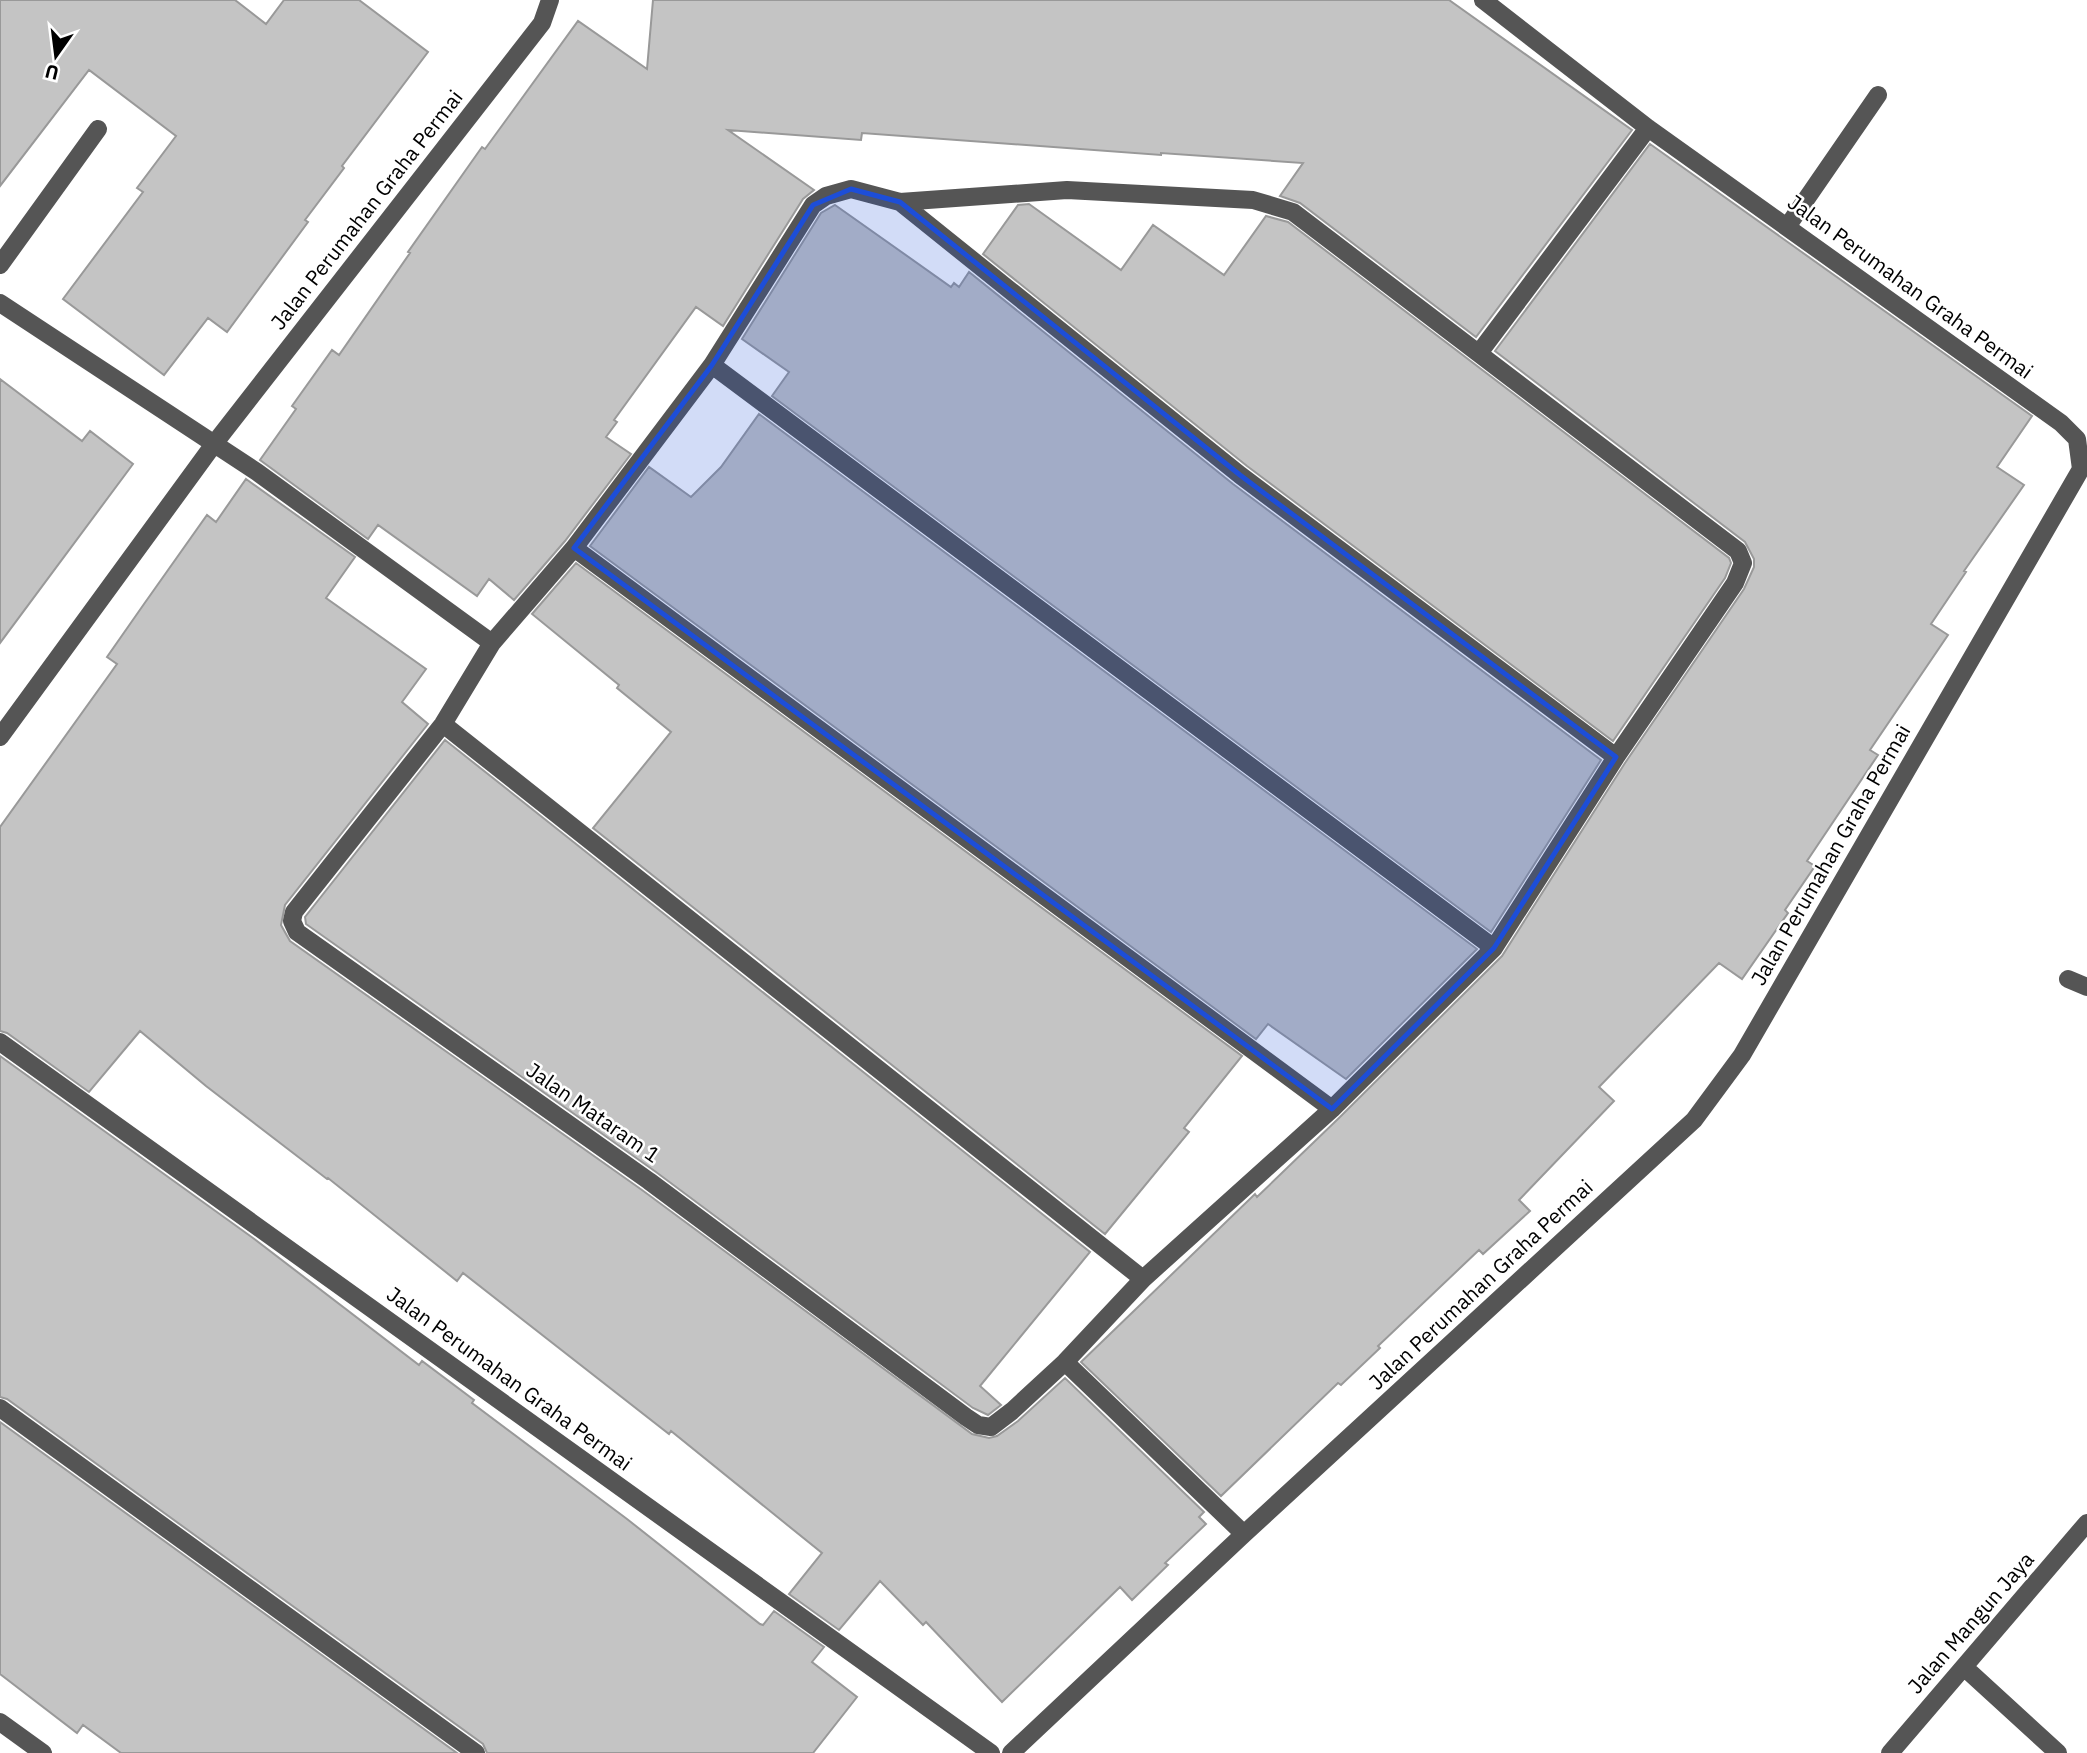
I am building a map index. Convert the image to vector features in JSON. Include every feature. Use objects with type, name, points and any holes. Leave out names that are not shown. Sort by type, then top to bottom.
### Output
[{"type":"street","name":"Jalan Perumahan Graha Permai","points":[[0,737],[214,444],[542,23],[550,0]]},
{"type":"street","name":"Jalan Perumahan Graha Permai","points":[[1011,1753],[1244,1534],[1694,1120],[1742,1055],[2081,469],[2077,439],[2061,424],[1648,128],[1483,0]]},
{"type":"street","points":[[1787,228],[1878,94]]},
{"type":"street","points":[[900,202],[1067,190],[1269,203],[1293,212],[1479,353],[1648,128]]},
{"type":"street","points":[[0,265],[99,130]]},
{"type":"street","name":"Jalan Mataram 1","points":[[900,202],[851,189],[826,196],[813,205],[712,365],[574,548],[492,643],[443,724],[294,912],[292,921],[298,932],[649,1181],[978,1425],[991,1427],[996,1424],[1065,1362],[1143,1279],[1332,1109],[1494,948],[1616,757],[1735,583],[1743,563],[1738,551],[1479,353]]},
{"type":"street","points":[[900,202],[1240,475],[1616,757]]},
{"type":"street","points":[[0,303],[257,472],[492,643]]},
{"type":"street","points":[[712,365],[1494,948]]},
{"type":"street","points":[[574,548],[1332,1109]]},
{"type":"street","points":[[443,724],[1143,1279]]},
{"type":"street","points":[[2068,979],[2087,987]]},
{"type":"street","name":"Jalan Perumahan Graha Permai","points":[[0,1042],[991,1753]]},
{"type":"street","points":[[1065,1362],[1244,1534]]},
{"type":"street","points":[[0,1408],[475,1753]]},
{"type":"street","name":"Jalan Mangun Jaya","points":[[1890,1753],[2087,1523]]},
{"type":"street","points":[[1964,1667],[2058,1753]]},
{"type":"street","points":[[0,1722],[43,1753]]},
{"type":"highlighted area","points":[[851,189],[900,202],[1240,475],[1616,757],[1494,948],[1332,1109],[574,548],[712,365],[813,205]]},
{"type":"building","points":[[0,0],[235,0],[266,24],[284,0],[359,0],[428,52],[342,166],[344,168],[305,220],[308,222],[227,332],[208,318],[164,375],[63,299],[143,192],[137,188],[176,136],[89,70],[0,186]]},
{"type":"building","points":[[653,0],[1449,0],[1632,130],[1476,337],[1300,203],[1280,196],[1303,163],[862,133],[861,140],[728,130],[814,190],[803,199],[723,326],[696,307],[614,420],[617,422],[606,437],[631,454],[565,541],[514,600],[489,579],[477,596],[378,525],[368,539],[260,460],[296,409],[292,406],[332,350],[339,355],[482,147],[485,149],[578,21],[647,69]]},
{"type":"building","points":[[1650,144],[2032,416],[1997,467],[2024,485],[1931,624],[1948,635],[1870,750],[1878,755],[1807,861],[1815,866],[1785,910],[1788,913],[1742,979],[1719,963],[1599,1087],[1614,1101],[1519,1200],[1530,1211],[1483,1254],[1479,1250],[1378,1346],[1380,1348],[1341,1385],[1338,1383],[1221,1496],[1081,1362],[1255,1194],[1257,1197],[1340,1117],[1502,956],[1625,763],[1744,589],[1754,567],[1754,559],[1745,542],[1495,351]]},
{"type":"building","points":[[1029,204],[1121,270],[1153,225],[1224,275],[1266,216],[1288,222],[1729,558],[1731,563],[1725,578],[1613,741],[1247,466],[983,254],[1018,205]]},
{"type":"building","points":[[835,205],[951,287],[954,283],[959,287],[969,272],[1233,484],[1601,760],[1491,932],[772,396],[789,372],[742,339],[821,213]]},
{"type":"building","points":[[0,379],[82,441],[90,431],[133,464],[0,643]]},
{"type":"building","points":[[759,414],[1477,949],[1346,1079],[1268,1024],[1256,1039],[590,546],[649,467],[691,497],[721,467]]},
{"type":"building","points":[[246,479],[355,557],[326,598],[426,669],[402,702],[428,724],[285,905],[281,925],[290,941],[642,1190],[972,1434],[989,1438],[997,1436],[1018,1421],[1065,1378],[1204,1512],[1199,1517],[1206,1524],[1165,1563],[1168,1565],[1132,1600],[1120,1587],[1002,1702],[926,1622],[923,1625],[880,1581],[839,1630],[789,1594],[822,1553],[671,1431],[669,1434],[463,1273],[457,1281],[328,1178],[206,1086],[140,1031],[89,1092],[7,1033],[0,1031],[0,827],[117,664],[107,657],[144,604],[207,515],[216,522]]},
{"type":"building","points":[[576,563],[1242,1056],[1184,1128],[1189,1132],[1105,1234],[593,828],[671,732],[617,688],[619,685],[532,614]]},
{"type":"building","points":[[445,740],[1090,1252],[980,1386],[1001,1405],[988,1415],[973,1408],[656,1172],[306,924],[305,917]]},
{"type":"building","points":[[0,1056],[253,1238],[419,1365],[422,1361],[474,1400],[472,1403],[627,1519],[760,1624],[763,1625],[774,1611],[824,1647],[812,1662],[857,1697],[813,1753],[487,1753],[483,1744],[7,1399],[0,1397]]},
{"type":"building","points":[[0,1422],[457,1753],[121,1753],[83,1725],[77,1733],[0,1674]]}]
